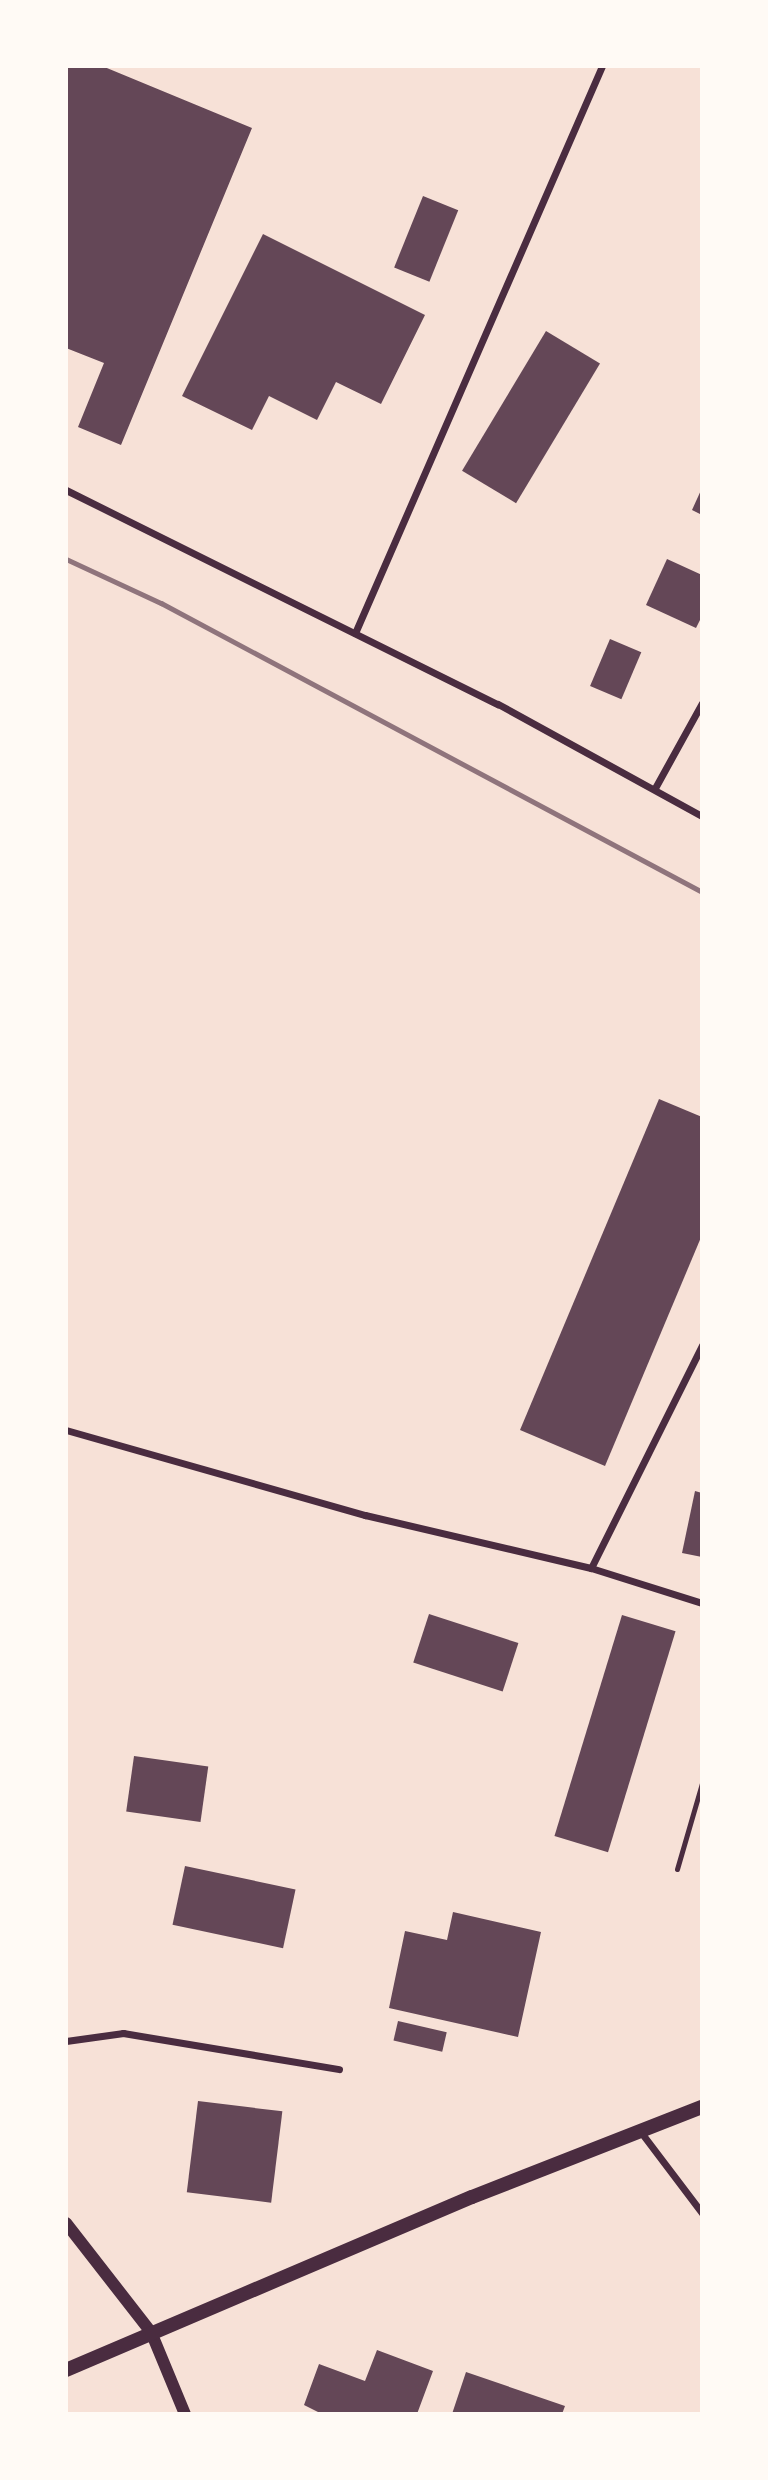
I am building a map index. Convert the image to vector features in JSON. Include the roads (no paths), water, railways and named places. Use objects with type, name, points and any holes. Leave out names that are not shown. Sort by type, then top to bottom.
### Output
[{"type":"main road","points":[[66,2370],[151,2332],[702,2107]]},
{"type":"street","points":[[355,633],[602,66]]},
{"type":"street","points":[[66,490],[355,633],[655,788],[702,816]]},
{"type":"street","points":[[655,788],[702,703]]},
{"type":"street","points":[[591,1568],[702,1345]]},
{"type":"street","points":[[66,1430],[365,1515],[591,1568],[702,1602]]},
{"type":"street","points":[[66,2041],[123,2033],[339,2069]]},
{"type":"street","points":[[640,2131],[702,2213]]},
{"type":"street","points":[[66,2223],[151,2332],[185,2413]]},
{"type":"lane","points":[[677,1869],[702,1783]]},
{"type":"railway","points":[[66,559],[161,603],[702,892]]}]
